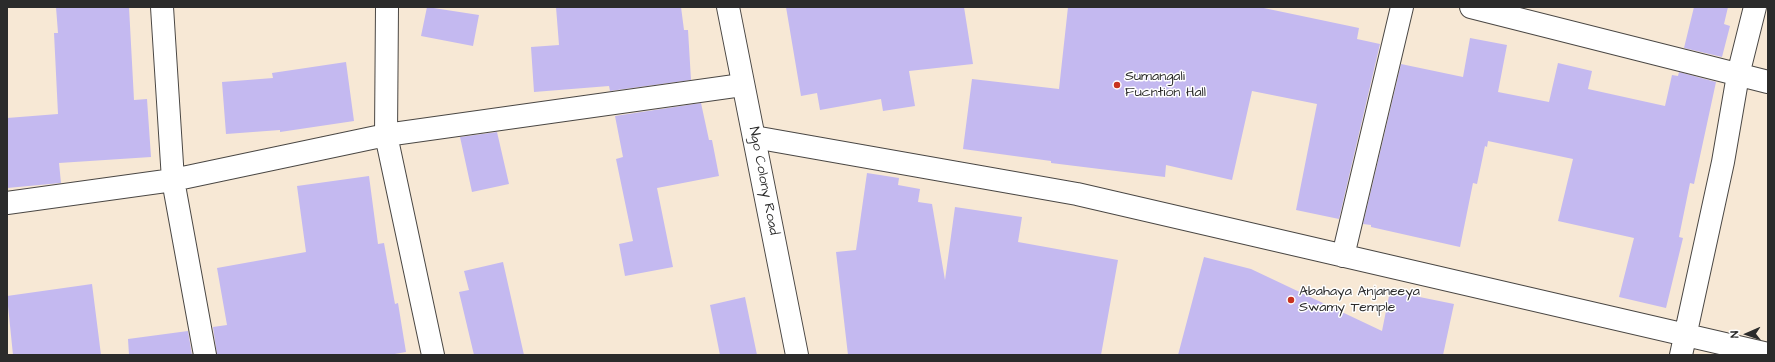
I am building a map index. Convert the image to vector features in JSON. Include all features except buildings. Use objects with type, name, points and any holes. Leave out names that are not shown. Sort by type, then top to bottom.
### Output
[{"type":"street","points":[[162,7],[173,180],[205,355]]},
{"type":"street","points":[[387,7],[386,135],[433,355]]},
{"type":"street","name":"Ngo Colony Road","points":[[728,7],[742,85],[754,137],[797,355]]},
{"type":"street","points":[[1343,256],[1402,7]]},
{"type":"street","points":[[1471,7],[1768,82]]},
{"type":"street","points":[[1683,346],[1723,162],[1738,75],[1754,7]]},
{"type":"street","points":[[7,203],[173,180],[386,135],[742,85]]},
{"type":"street","points":[[754,137],[1077,194],[1343,256],[1683,346],[1768,354]]},
{"type":"place","name":"Sumangali Fucntion Hall","points":[[1117,85]]},
{"type":"place","name":"Abahaya Anjaneeya Swamy Temple","points":[[1291,300]]}]
